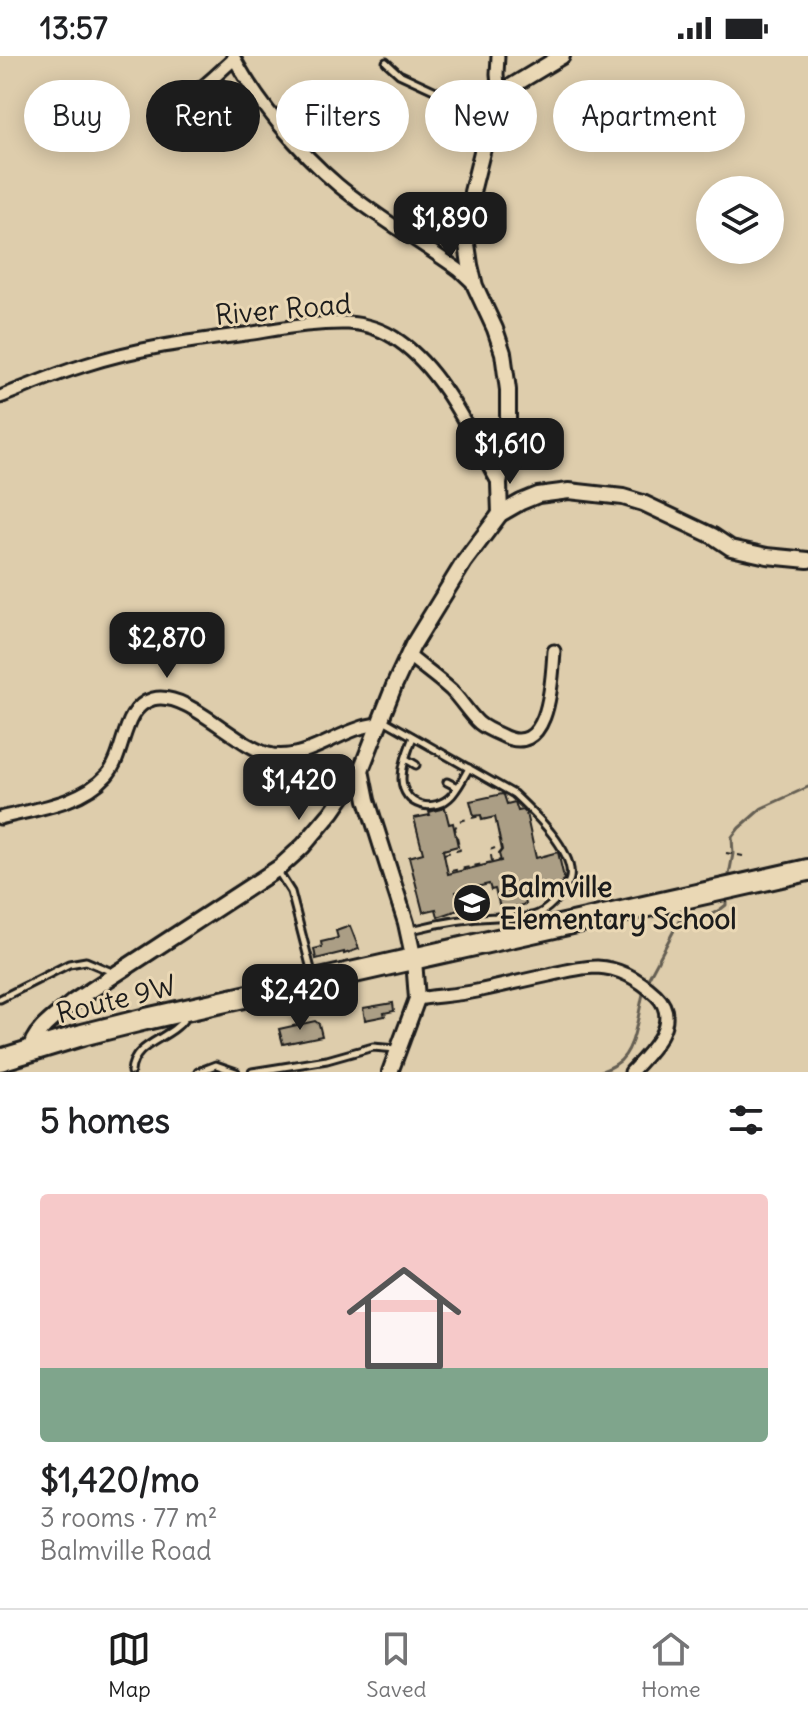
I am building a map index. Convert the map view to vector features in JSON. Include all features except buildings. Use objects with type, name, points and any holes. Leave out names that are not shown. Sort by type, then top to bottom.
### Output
[{"type":"highway","name":"Route 9W","points":[[0,1060],[82,1035],[808,870]]},
{"type":"street","points":[[498,56],[498,80]]},
{"type":"street","points":[[520,80],[562,56]]},
{"type":"street","points":[[208,80],[233,57],[278,121],[310,159],[337,184],[459,270],[475,286]]},
{"type":"street","points":[[482,152],[472,192],[468,255],[475,286],[503,353],[508,390],[508,421],[499,484],[500,514]]},
{"type":"street","name":"River Road","points":[[0,397],[86,364],[138,351],[258,332],[350,323],[371,327],[397,339],[426,366],[446,392],[499,484]]},
{"type":"street","points":[[30,1051],[33,1039],[73,1002],[277,869],[313,835],[361,770],[408,655],[435,606],[500,514],[538,495],[569,491],[601,493],[643,503],[713,536],[731,548],[808,560]]},
{"type":"street","points":[[408,655],[451,691],[480,724],[508,739],[522,740],[534,735],[542,723],[550,693],[554,651]]},
{"type":"street","points":[[0,818],[60,803],[94,787],[113,767],[130,720],[150,700],[166,697],[174,700],[246,743],[273,755],[289,756],[304,752],[380,721]]},
{"type":"street","points":[[361,770],[414,960],[417,999],[390,1072]]},
{"type":"street","points":[[417,999],[474,992],[579,968],[599,967],[621,972],[651,990],[661,1000],[666,1013],[661,1039],[631,1072]]},
{"type":"lane","points":[[386,62],[399,74],[425,86]]},
{"type":"lane","points":[[380,721],[514,794],[557,841],[569,863],[571,877],[559,897],[538,915],[498,917],[408,930]]},
{"type":"lane","points":[[413,737],[402,783],[405,792],[420,805],[438,805],[454,794],[469,768]]},
{"type":"lane","points":[[406,759],[416,765]]},
{"type":"lane","points":[[447,782],[457,787]]},
{"type":"lane","points":[[277,869],[291,892],[314,982]]},
{"type":"lane","points":[[0,999],[69,964],[86,961],[117,973]]},
{"type":"lane","points":[[131,1072],[137,1053],[173,1031],[190,1010]]},
{"type":"lane","points":[[252,1072],[327,1060],[373,1047],[397,1049]]},
{"type":"lane","points":[[198,1072],[216,1065],[236,1072]]},
{"type":"path","points":[[444,854],[460,850],[455,828],[459,821],[481,816]]},
{"type":"path","points":[[492,862],[490,850],[495,848]]},
{"type":"path","points":[[726,853],[743,856]]},
{"type":"path","points":[[451,871],[501,860]]},
{"type":"waterway","points":[[728,880],[733,854],[732,837],[739,828],[762,808],[808,787]]},
{"type":"waterway","points":[[647,981],[679,921],[709,916],[726,905],[726,898]]},
{"type":"waterway","points":[[599,1072],[616,1064],[628,1051],[643,994]]},
{"type":"place","name":"Balmville Elementary School","points":[[472,903]]}]
